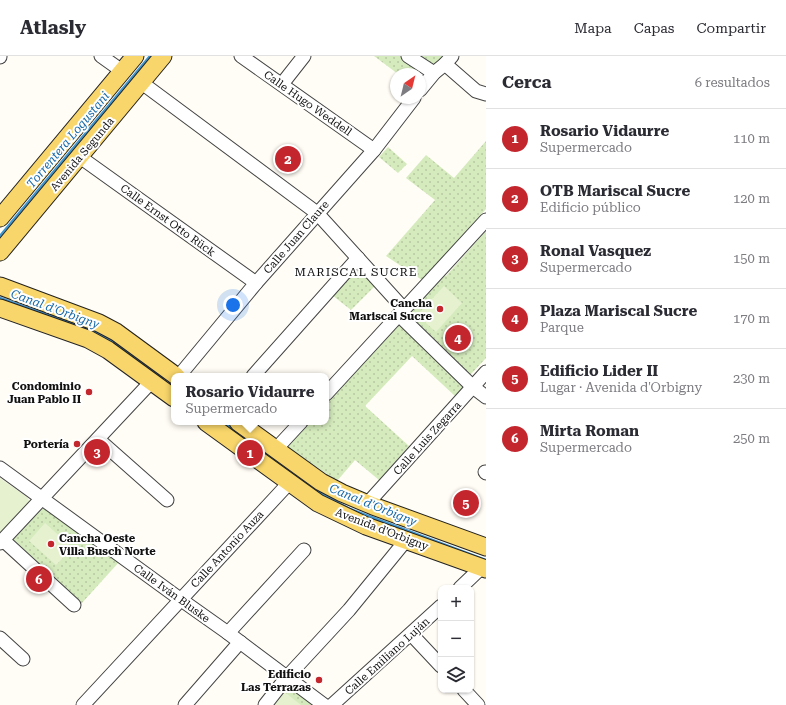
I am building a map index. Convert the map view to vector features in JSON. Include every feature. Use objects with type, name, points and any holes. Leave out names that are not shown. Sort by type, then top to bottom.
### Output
[{"type":"main road","name":"Avenida Segunda","points":[[0,218],[135,56]]},
{"type":"main road","name":"Avenida Segunda","points":[[0,252],[163,56]]},
{"type":"main road","points":[[0,286],[99,323],[116,332],[173,373]]},
{"type":"main road","points":[[0,308],[88,339],[108,350],[151,382],[171,390]]},
{"type":"main road","name":"Avenida d'Orbigny","points":[[210,425],[289,483],[318,503],[339,514],[366,526],[484,568]]},
{"type":"main road","name":"Avenida d'Orbigny","points":[[242,425],[321,482],[342,493],[367,504],[486,547]]},
{"type":"street","points":[[101,56],[122,71]]},
{"type":"street","name":"Calle Hugo Weddell","points":[[241,56],[374,150]]},
{"type":"street","points":[[282,84],[304,56]]},
{"type":"street","points":[[408,56],[434,73]]},
{"type":"street","points":[[426,83],[448,60],[476,91],[486,94]]},
{"type":"street","points":[[142,83],[317,213],[358,258],[401,312],[473,387],[486,397]]},
{"type":"street","name":"Calle Juan Claure","points":[[180,373],[317,213],[374,150],[409,104]]},
{"type":"street","name":"Calle Ernst Otto Rück","points":[[80,157],[256,283]]},
{"type":"street","points":[[329,391],[486,220]]},
{"type":"street","points":[[256,373],[358,258]]},
{"type":"street","name":"Calle Luis Zegarra","points":[[367,504],[486,372]]},
{"type":"street","points":[[74,605],[2,542],[151,382]]},
{"type":"street","points":[[276,449],[298,425]]},
{"type":"street","points":[[98,439],[167,500]]},
{"type":"street","name":"Calle Iván Bluske","points":[[0,468],[228,633],[324,705]]},
{"type":"street","name":"Calle Antonio Auza","points":[[83,705],[289,483]]},
{"type":"street","points":[[266,705],[287,677],[349,610],[408,540]]},
{"type":"street","points":[[228,633],[304,550]]},
{"type":"street","points":[[464,585],[484,568]]},
{"type":"street","name":"Calle Emiliano Luján","points":[[332,705],[438,609]]},
{"type":"street","points":[[411,634],[438,663]]},
{"type":"street","points":[[0,638],[23,659]]},
{"type":"street","points":[[185,705],[240,642]]},
{"type":"street","points":[[467,693],[478,705]]},
{"type":"green space","points":[[374,56],[400,56],[418,68],[390,68]]},
{"type":"green space","points":[[416,56],[444,56],[437,64],[433,65]]},
{"type":"green space","points":[[486,141],[486,209],[422,280],[386,256],[435,200],[406,178],[426,155],[454,178]]},
{"type":"green space","points":[[388,147],[407,164],[398,173],[379,157]]},
{"type":"green space","points":[[486,231],[486,358],[471,374],[468,373],[409,315],[443,275],[446,276]]},
{"type":"green space","points":[[359,265],[376,285],[351,310],[332,295]]},
{"type":"green space","name":"Cancha Mariscal Sucre","points":[[444,286],[462,303],[436,332],[417,315]]},
{"type":"green space","points":[[399,322],[465,385],[456,397],[412,356],[365,406],[409,446],[379,480],[355,460],[337,481],[286,446],[305,425],[329,425],[329,399]]},
{"type":"green space","points":[[0,478],[27,497],[30,502],[0,537]]},
{"type":"green space","points":[[45,509],[120,561],[81,604],[20,551],[13,542],[13,539],[38,510]]},
{"type":"green space","name":"Cancha Oeste Villa Busch Norte","points":[[45,523],[73,548],[56,565],[29,541]]},
{"type":"green space","points":[[287,682],[315,705],[269,705]]},
{"type":"green space","points":[[282,690],[301,705],[271,705]]},
{"type":"waterway","name":"Torrentera Logustani","points":[[0,236],[150,56]]},
{"type":"waterway","name":"Canal d'Orbigny","points":[[0,298],[98,333],[163,378]]},
{"type":"waterway","name":"Canal d'Orbigny","points":[[227,425],[322,494],[350,509],[486,560]]},
{"type":"place","name":"OTB Mariscal Sucre","points":[[288,159]]},
{"type":"place","name":"Cancha Mariscal Sucre","points":[[440,309]]},
{"type":"place","name":"Plaza Mariscal Sucre","points":[[458,338]]},
{"type":"place","name":"Condominio Juan Pablo II","points":[[89,392]]},
{"type":"place","name":"Portería","points":[[77,444]]},
{"type":"place","name":"Ronal Vasquez","points":[[97,452]]},
{"type":"place","name":"Rosario Vidaurre","points":[[250,453]]},
{"type":"place","name":"Edificio Lider II","points":[[466,503]]},
{"type":"place","name":"Cancha Oeste Villa Busch Norte","points":[[51,544]]},
{"type":"place","name":"Mirta Roman","points":[[39,579]]},
{"type":"place","name":"Edificio Las Terrazas","points":[[319,680]]},
{"type":"district","name":"MARISCAL SUCRE","points":[[356,272]]}]
